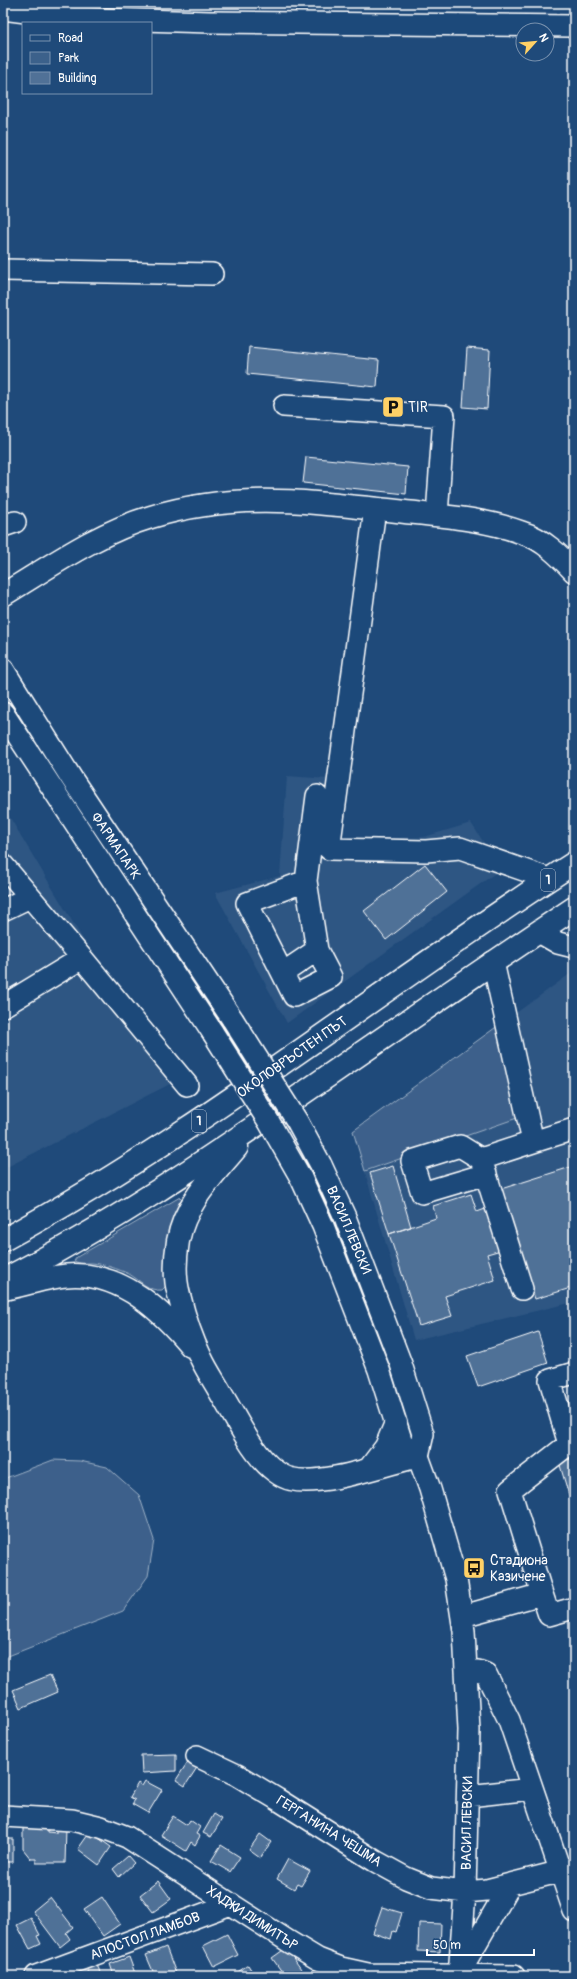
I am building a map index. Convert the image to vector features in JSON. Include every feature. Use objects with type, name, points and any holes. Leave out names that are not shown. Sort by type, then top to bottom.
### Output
[{"type":"highway","points":[[3,595],[72,552],[114,531],[150,517],[186,508],[224,502],[266,500],[437,515],[492,524],[525,533],[558,553],[574,571]]},
{"type":"highway","points":[[522,896],[541,876],[574,849]]},
{"type":"highway","name":"ОКОЛОВРЪСТЕН ПЪТ","points":[[3,1240],[71,1202],[177,1136],[279,1067],[522,896],[574,863]]},
{"type":"highway","points":[[3,1280],[40,1261],[140,1202],[251,1129],[574,908]]},
{"type":"highway","points":[[251,1129],[200,1190],[187,1213],[178,1240],[175,1267],[178,1294],[186,1322],[201,1358],[260,1456],[275,1472],[290,1479],[307,1481],[327,1479],[418,1456]]},
{"type":"highway","points":[[3,1289],[74,1275],[108,1281],[132,1292],[155,1308],[175,1327],[201,1358]]},
{"type":"highway","points":[[370,1468],[386,1447],[396,1423]]},
{"type":"street","points":[[3,9],[72,18],[210,22],[574,26]]},
{"type":"street","points":[[3,270],[212,274]]},
{"type":"street","points":[[284,406],[444,416],[437,515]]},
{"type":"street","points":[[306,881],[247,903],[294,996],[330,977],[317,950],[306,881],[320,848],[375,509]]},
{"type":"street","name":"ФАРМАПАРК","points":[[3,669],[72,779],[233,1020]]},
{"type":"street","name":"ФАРМАПАРК","points":[[3,713],[212,1033]]},
{"type":"street","points":[[317,796],[320,848]]},
{"type":"street","points":[[320,848],[426,851],[460,848],[541,876]]},
{"type":"street","points":[[3,865],[187,1085]]},
{"type":"street","points":[[3,910],[30,897]]},
{"type":"street","points":[[539,932],[558,943],[574,947]]},
{"type":"street","points":[[283,973],[317,950]]},
{"type":"street","points":[[3,1006],[82,958]]},
{"type":"street","points":[[493,962],[533,1142]]},
{"type":"street","name":"ВАСИЛ ЛЕВСКИ","points":[[233,1020],[293,1115],[321,1165],[345,1217],[402,1364],[423,1434],[418,1456]]},
{"type":"street","name":"ВАСИЛ ЛЕВСКИ","points":[[212,1033],[265,1116],[300,1178],[344,1278],[379,1370],[402,1443],[418,1456],[430,1489],[456,1579],[462,1616],[469,1730],[465,1892],[459,1975]]},
{"type":"street","points":[[522,1289],[484,1166],[533,1142],[574,1129]]},
{"type":"street","points":[[574,1373],[550,1380],[572,1444],[510,1490],[549,1615],[574,1608]]},
{"type":"street","points":[[462,1616],[542,1594]]},
{"type":"street","points":[[466,1671],[478,1671],[486,1674],[509,1720],[532,1789],[567,1870],[574,1911]]},
{"type":"street","name":"ГЕРГАНИНА ЧЕШМА","points":[[197,1756],[237,1775],[406,1878],[431,1888],[465,1892],[510,1885],[567,1870]]},
{"type":"street","points":[[468,1796],[532,1789]]},
{"type":"street","name":"ХАДЖИ ДИМИТЪР","points":[[3,1816],[72,1820],[101,1826],[127,1837],[288,1941],[318,1959],[341,1968],[368,1974],[514,1976]]},
{"type":"street","points":[[459,1975],[479,1936],[510,1885]]},
{"type":"street","name":"АПОСТОЛ ЛАМБОВ","points":[[36,1976],[231,1904]]},
{"type":"shaded area","points":[[287,776],[343,780],[339,833],[347,840],[424,837],[471,823],[501,869],[287,1023],[215,893],[280,876]]},
{"type":"shaded area","points":[[3,806],[170,1084],[3,1169]]},
{"type":"shaded area","points":[[574,971],[574,1302],[414,1340],[353,1131]]},
{"type":"green space","points":[[499,1025],[520,1117],[365,1171],[353,1131]]},
{"type":"green space","points":[[180,1197],[182,1199],[172,1221],[168,1284],[162,1290],[153,1289],[129,1274],[111,1267],[74,1261],[77,1257]]},
{"type":"green space","points":[[53,1460],[80,1461],[107,1467],[139,1495],[154,1540],[148,1576],[123,1611],[3,1658],[3,1479]]},
{"type":"building","points":[[249,347],[379,360],[377,387],[247,374]]},
{"type":"building","points":[[467,348],[490,350],[487,409],[463,407]]},
{"type":"building","points":[[306,457],[408,467],[406,494],[303,483]]},
{"type":"building","points":[[425,864],[447,892],[386,940],[364,911]]},
{"type":"building","points":[[393,1166],[411,1227],[389,1234],[370,1173]]},
{"type":"building","points":[[574,1166],[574,1287],[535,1299],[501,1189]]},
{"type":"building","points":[[471,1194],[477,1212],[488,1208],[501,1250],[487,1254],[495,1280],[445,1296],[452,1316],[419,1326],[389,1234],[436,1218],[433,1206]]},
{"type":"building","points":[[538,1332],[548,1363],[478,1387],[467,1356]]},
{"type":"building","points":[[574,1400],[574,1438],[564,1404]]},
{"type":"building","points":[[574,1458],[574,1512],[559,1462]]},
{"type":"building","points":[[50,1675],[58,1692],[21,1708],[13,1690]]},
{"type":"building","points":[[176,1754],[176,1771],[142,1773],[141,1755]]},
{"type":"building","points":[[189,1760],[198,1766],[185,1786],[176,1780]]},
{"type":"building","points":[[145,1781],[162,1790],[148,1813],[132,1804],[135,1800],[130,1797],[138,1783],[142,1786]]},
{"type":"building","points":[[214,1814],[222,1819],[211,1837],[203,1833]]},
{"type":"building","points":[[173,1816],[187,1825],[190,1820],[200,1827],[196,1834],[200,1836],[195,1845],[191,1842],[186,1851],[161,1835]]},
{"type":"building","points":[[23,1827],[48,1828],[48,1832],[56,1833],[56,1829],[66,1828],[65,1863],[36,1863],[36,1859],[31,1859],[23,1849]]},
{"type":"building","points":[[90,1832],[111,1847],[99,1865],[78,1849]]},
{"type":"building","points":[[260,1834],[271,1842],[260,1858],[249,1850]]},
{"type":"building","points":[[3,1839],[13,1839],[13,1862],[3,1862]]},
{"type":"building","points":[[221,1845],[240,1857],[230,1872],[211,1861]]},
{"type":"building","points":[[128,1856],[134,1863],[119,1877],[113,1869]]},
{"type":"building","points":[[288,1859],[310,1871],[301,1886],[297,1884],[294,1889],[277,1879]]},
{"type":"building","points":[[158,1881],[171,1899],[153,1912],[140,1895]]},
{"type":"building","points":[[50,1897],[73,1927],[66,1933],[70,1939],[60,1947],[33,1911]]},
{"type":"building","points":[[102,1897],[120,1924],[103,1936],[84,1909]]},
{"type":"building","points":[[382,1907],[402,1913],[396,1932],[393,1931],[391,1939],[373,1933]]},
{"type":"building","points":[[31,1918],[40,1935],[37,1936],[41,1944],[30,1949],[17,1925]]},
{"type":"building","points":[[419,1923],[441,1924],[440,1952],[418,1951]]},
{"type":"building","points":[[227,1934],[238,1955],[214,1967],[203,1946]]},
{"type":"building","points":[[166,1947],[177,1976],[155,1976],[146,1955]]},
{"type":"building","points":[[286,1948],[306,1976],[285,1976],[272,1958]]},
{"type":"building","points":[[129,1957],[136,1976],[114,1976],[110,1964]]},
{"type":"building","points":[[96,1960],[101,1976],[90,1976],[85,1964]]},
{"type":"building","points":[[248,1965],[255,1976],[232,1976]]},
{"type":"place","name":"TIR","points":[[393,407]]},
{"type":"place","name":"Стадиона Казичене","points":[[474,1568]]}]
